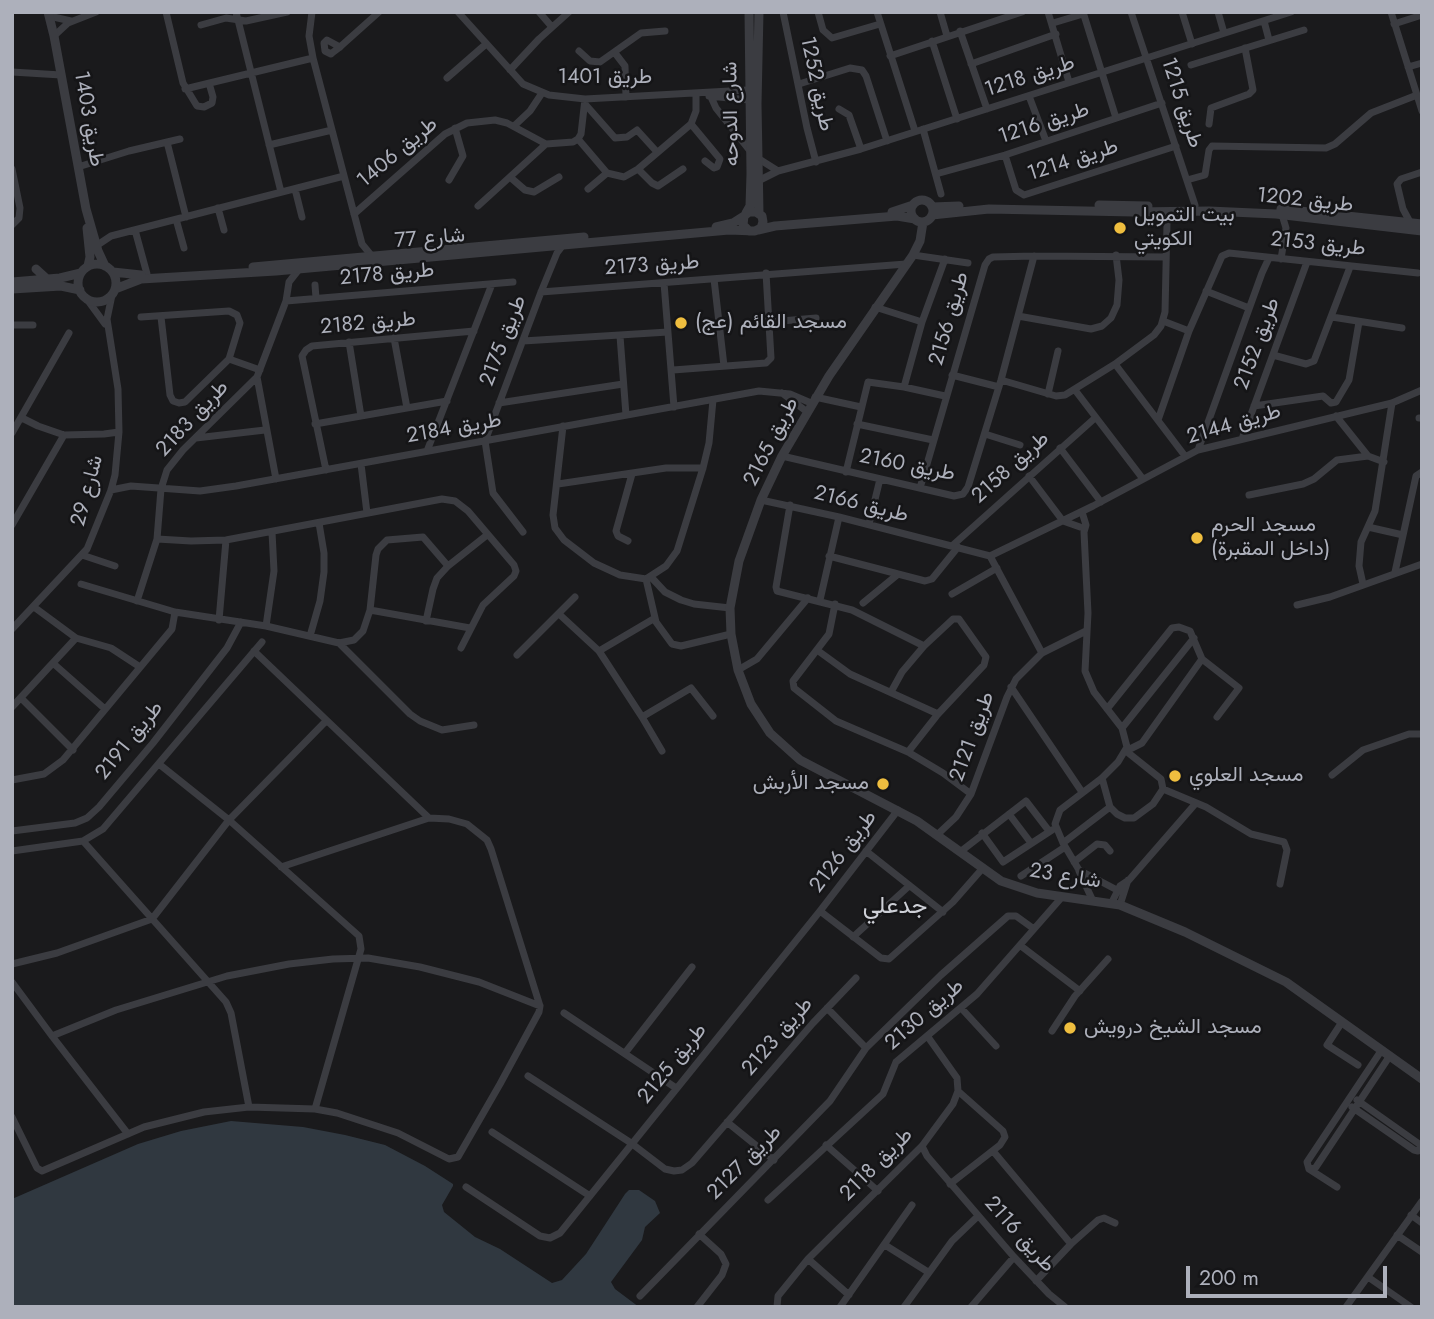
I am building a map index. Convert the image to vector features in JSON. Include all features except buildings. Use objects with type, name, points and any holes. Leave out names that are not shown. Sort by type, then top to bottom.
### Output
[{"type":"street","name":"طريق 1403","points":[[54,36],[72,20],[96,12]]},
{"type":"street","points":[[166,12],[185,89],[195,105],[204,107],[213,100],[209,83]]},
{"type":"street","points":[[201,25],[237,16],[267,18],[287,12]]},
{"type":"street","points":[[312,12],[309,36],[313,58],[362,244],[371,255]]},
{"type":"street","points":[[340,47],[379,12]]},
{"type":"street","name":"طريق 1401","points":[[458,12],[523,85],[541,93],[585,102],[715,91],[751,98]]},
{"type":"street","points":[[539,12],[552,27]]},
{"type":"street","points":[[510,70],[569,12]]},
{"type":"street","name":"شارع الدوحه","points":[[749,12],[751,98],[761,215]]},
{"type":"street","name":"شارع الدوحه","points":[[751,98],[759,12]]},
{"type":"street","name":"طريق 1252","points":[[783,12],[807,128],[817,162]]},
{"type":"street","points":[[818,12],[822,30],[832,38],[880,24]]},
{"type":"street","points":[[877,12],[890,56],[936,174],[941,194]]},
{"type":"street","points":[[940,12],[947,36]]},
{"type":"street","points":[[890,56],[1000,15],[1022,12]]},
{"type":"street","points":[[1048,12],[1069,82]]},
{"type":"street","name":"طريق 1215","points":[[1131,12],[1195,205]]},
{"type":"street","points":[[1182,12],[1192,44]]},
{"type":"street","points":[[1218,12],[1224,33]]},
{"type":"street","name":"طريق 1218","points":[[758,181],[778,171],[887,141],[1291,12]]},
{"type":"street","points":[[1391,12],[1422,111]]},
{"type":"street","points":[[1053,23],[1083,13],[1116,118]]},
{"type":"street","name":"طريق 1403","points":[[48,14],[58,20],[72,20]]},
{"type":"street","name":"طريق 1403","points":[[48,14],[86,209],[96,246],[109,269]]},
{"type":"street","points":[[1394,24],[1422,15]]},
{"type":"street","points":[[237,16],[281,192]]},
{"type":"street","points":[[1264,21],[1269,40]]},
{"type":"street","points":[[1191,65],[1304,30]]},
{"type":"street","points":[[579,51],[590,61],[597,63],[641,33],[665,31]]},
{"type":"street","points":[[960,31],[987,109]]},
{"type":"street","points":[[971,64],[1056,34]]},
{"type":"street","points":[[932,41],[957,119]]},
{"type":"street","points":[[447,78],[486,44]]},
{"type":"street","points":[[1209,124],[1210,108],[1250,94],[1253,90],[1245,48]]},
{"type":"street","points":[[615,53],[625,65],[626,97]]},
{"type":"street","points":[[185,89],[313,58]]},
{"type":"street","points":[[1408,67],[1422,63]]},
{"type":"street","points":[[799,84],[850,68],[862,70],[887,141]]},
{"type":"street","points":[[12,72],[61,75]]},
{"type":"street","points":[[514,126],[530,111],[541,93]]},
{"type":"street","points":[[578,139],[607,173],[624,177],[638,169],[691,124],[699,94]]},
{"type":"street","name":"طريق 1401","points":[[699,94],[710,97],[751,98]]},
{"type":"street","points":[[1187,180],[1205,175],[1212,146],[1321,149],[1335,144],[1343,131],[1367,110],[1380,103],[1390,104],[1417,94]]},
{"type":"street","points":[[1029,96],[1046,141]]},
{"type":"street","points":[[710,97],[755,155],[778,171]]},
{"type":"street","points":[[578,139],[585,102]]},
{"type":"street","points":[[585,102],[615,138],[627,137],[636,130],[657,152]]},
{"type":"street","name":"طريق 1216","points":[[936,174],[1005,155],[1161,103]]},
{"type":"street","points":[[839,109],[849,115],[861,149]]},
{"type":"street","name":"طريق 1406","points":[[354,214],[455,128],[469,122],[495,120],[514,126],[546,144]]},
{"type":"street","points":[[691,124],[720,159],[714,168],[705,160]]},
{"type":"street","points":[[449,180],[463,156],[455,128]]},
{"type":"street","points":[[269,145],[332,130]]},
{"type":"street","points":[[78,167],[180,139]]},
{"type":"street","points":[[478,206],[546,144],[578,139]]},
{"type":"street","points":[[167,142],[186,217]]},
{"type":"street","name":"طريق 1214","points":[[1005,155],[1016,190],[1024,195],[1177,146]]},
{"type":"street","name":"شارع الدوحه","points":[[745,215],[750,206],[755,155]]},
{"type":"street","points":[[12,169],[20,208],[19,218],[12,225]]},
{"type":"street","points":[[638,169],[652,183],[661,185],[683,169]]},
{"type":"street","points":[[1411,224],[1403,209],[1399,180],[1422,172]]},
{"type":"street","points":[[588,189],[607,173]]},
{"type":"street","points":[[96,246],[111,236],[344,176]]},
{"type":"street","points":[[509,177],[524,191],[534,192],[559,177]]},
{"type":"street","points":[[295,189],[302,217]]},
{"type":"street","points":[[761,215],[763,222],[754,231],[743,225],[745,215],[753,211],[780,221],[897,211],[922,200],[932,211],[919,220],[912,212],[913,205]]},
{"type":"street","name":"طريق 1202","points":[[932,211],[1012,203],[1195,205],[1275,208],[1422,224]]},
{"type":"street","points":[[218,208],[223,230]]},
{"type":"street","name":"طريق 1403","points":[[85,270],[90,257],[86,209]]},
{"type":"street","name":"طريق 1202","points":[[932,211],[989,209],[1276,214],[1422,231]]},
{"type":"street","points":[[1394,222],[1403,209]]},
{"type":"street","points":[[1160,211],[1167,223]]},
{"type":"street","points":[[952,376],[1065,395],[1115,364],[1154,335],[1163,321],[1166,303],[1167,223],[1173,211]]},
{"type":"street","name":"شارع 77","points":[[109,269],[147,274],[218,270],[721,226],[745,215]]},
{"type":"street","name":"شارع 77","points":[[113,292],[141,279],[554,249],[564,244],[729,230],[754,231],[775,226],[897,216],[919,220]]},
{"type":"street","points":[[1281,259],[1286,228],[1283,218]]},
{"type":"street","points":[[176,219],[184,248]]},
{"type":"street","name":"طريق 2165","points":[[738,670],[731,634],[730,608],[739,561],[761,500],[811,404],[913,255],[920,241],[919,220]]},
{"type":"street","points":[[135,230],[147,274]]},
{"type":"street","points":[[93,233],[111,236]]},
{"type":"street","points":[[355,256],[362,244]]},
{"type":"street","name":"طريق 2175","points":[[485,441],[541,292],[554,249]]},
{"type":"street","name":"طريق 2153","points":[[1158,420],[1189,331],[1222,256],[1229,253],[1418,273]]},
{"type":"street","points":[[913,255],[968,263]]},
{"type":"street","points":[[1018,316],[1091,329],[1102,326],[1111,318],[1117,305],[1119,280],[1116,255]]},
{"type":"street","name":"طريق 2156","points":[[920,488],[986,261],[993,257],[1034,256],[1166,257]]},
{"type":"street","name":"طريق 2160","points":[[782,456],[954,496],[963,494],[968,487],[1000,384],[1034,256]]},
{"type":"street","points":[[1198,450],[1269,258]]},
{"type":"street","points":[[904,387],[922,323],[945,260]]},
{"type":"street","name":"طريق 2152","points":[[1242,439],[1307,262]]},
{"type":"street","points":[[12,282],[47,279],[85,270],[97,264],[109,269],[116,284],[113,292],[102,301],[91,301],[83,294],[61,286],[12,289]]},
{"type":"street","name":"طريق 2173","points":[[541,292],[906,264]]},
{"type":"street","points":[[1273,355],[1306,364],[1312,363],[1350,267]]},
{"type":"street","name":"طريق 2183","points":[[137,601],[157,539],[162,489],[167,470],[258,373],[286,301],[289,282],[300,268]]},
{"type":"street","points":[[36,269],[47,279]]},
{"type":"street","points":[[83,294],[78,282],[85,270]]},
{"type":"street","points":[[275,271],[289,282]]},
{"type":"street","points":[[673,370],[766,363],[771,358],[766,273]]},
{"type":"street","points":[[714,279],[724,366]]},
{"type":"street","name":"طريق 2178","points":[[286,301],[513,282]]},
{"type":"street","points":[[664,283],[674,407]]},
{"type":"street","points":[[427,452],[492,284]]},
{"type":"street","points":[[315,285],[316,298]]},
{"type":"street","points":[[1206,291],[1249,309]]},
{"type":"street","name":"شارع 29","points":[[12,629],[82,555],[93,538],[111,490],[119,432],[118,389],[107,313],[113,292]]},
{"type":"street","name":"شارع 29","points":[[83,294],[99,313],[108,331]]},
{"type":"street","points":[[875,307],[922,323]]},
{"type":"street","points":[[141,317],[229,311],[237,315],[240,324],[229,359],[185,401],[179,403],[173,401],[170,395],[161,317]]},
{"type":"street","points":[[1332,317],[1402,328]]},
{"type":"street","points":[[770,322],[817,318]]},
{"type":"street","points":[[1163,321],[1189,331]]},
{"type":"street","points":[[1254,405],[1323,396],[1331,403],[1336,402],[1349,380],[1359,321]]},
{"type":"street","points":[[12,325],[33,325]]},
{"type":"street","name":"طريق 2182","points":[[326,470],[302,356],[306,350],[313,346],[474,331]]},
{"type":"street","points":[[523,341],[668,332]]},
{"type":"street","points":[[12,433],[69,333]]},
{"type":"street","points":[[620,335],[626,415]]},
{"type":"street","points":[[394,338],[407,408]]},
{"type":"street","points":[[349,342],[361,416]]},
{"type":"street","points":[[1048,394],[1058,351]]},
{"type":"street","points":[[229,359],[258,373]]},
{"type":"street","points":[[1115,364],[1185,456]]},
{"type":"street","name":"طريق 2183","points":[[258,373],[265,430],[276,479]]},
{"type":"street","points":[[846,472],[866,385],[870,381],[945,396]]},
{"type":"street","points":[[499,402],[623,384]]},
{"type":"street","points":[[1074,390],[1143,479]]},
{"type":"street","name":"طريق 2144","points":[[990,556],[1079,514],[1198,450],[1392,403],[1422,390]]},
{"type":"street","name":"طريق 2184","points":[[111,490],[131,486],[200,491],[760,391],[782,393],[811,404],[861,407]]},
{"type":"street","points":[[563,426],[553,515],[555,528],[564,540],[594,563],[631,579],[648,578],[672,560],[677,551],[709,443],[713,400]]},
{"type":"street","points":[[315,424],[447,401]]},
{"type":"street","points":[[1363,584],[1359,566],[1360,541],[1375,511],[1392,403]]},
{"type":"street","points":[[1336,416],[1368,456]]},
{"type":"street","points":[[22,418],[64,435],[119,432]]},
{"type":"street","name":"طريق 2158","points":[[897,575],[929,581],[955,546],[1095,418]]},
{"type":"street","points":[[857,424],[933,440]]},
{"type":"street","points":[[196,438],[265,430]]},
{"type":"street","points":[[985,434],[1020,445]]},
{"type":"street","points":[[12,525],[64,435]]},
{"type":"street","points":[[485,441],[493,493],[523,532]]},
{"type":"street","points":[[1060,448],[1101,502]]},
{"type":"street","points":[[1249,495],[1303,484],[1314,479],[1337,460],[1368,456],[1384,462]]},
{"type":"street","points":[[361,464],[367,513]]},
{"type":"street","points":[[558,484],[676,467],[703,468]]},
{"type":"street","points":[[1395,572],[1416,477],[1422,472]]},
{"type":"street","points":[[628,541],[616,533],[632,474]]},
{"type":"street","name":"طريق 2184","points":[[115,475],[131,486]]},
{"type":"street","points":[[1029,476],[1063,522],[1084,528]]},
{"type":"street","points":[[869,524],[880,479]]},
{"type":"street","points":[[157,539],[226,540],[442,499],[455,501],[468,511],[514,565],[516,571],[483,605],[461,648]]},
{"type":"street","name":"طريق 2166","points":[[761,500],[869,524],[990,556]]},
{"type":"street","points":[[790,505],[776,589],[781,593],[820,600],[852,610],[924,646]]},
{"type":"street","points":[[1084,528],[1093,506]]},
{"type":"street","points":[[1079,514],[1084,528],[1088,612],[1085,661],[1088,681],[1122,728],[1126,751]]},
{"type":"street","points":[[820,600],[839,517]]},
{"type":"street","points":[[310,636],[320,601],[324,572],[319,523]]},
{"type":"street","points":[[1368,527],[1403,535]]},
{"type":"street","points":[[265,626],[274,571],[272,533]]},
{"type":"street","points":[[426,621],[435,583],[448,566],[487,535]]},
{"type":"street","points":[[81,584],[175,612],[348,643],[359,636],[370,611],[376,555],[387,540],[423,537],[448,566]]},
{"type":"street","points":[[219,620],[226,540]]},
{"type":"street","points":[[82,555],[115,566]]},
{"type":"street","points":[[829,556],[897,575]]},
{"type":"street","points":[[990,556],[1042,653]]},
{"type":"street","points":[[1297,605],[1329,597],[1422,564]]},
{"type":"street","points":[[952,594],[997,568]]},
{"type":"street","points":[[863,603],[897,575]]},
{"type":"street","points":[[648,578],[665,592],[681,600],[730,608]]},
{"type":"street","points":[[648,578],[655,618],[667,638],[676,646],[731,634]]},
{"type":"street","points":[[517,655],[575,597]]},
{"type":"street","points":[[738,670],[757,660],[808,598]]},
{"type":"street","points":[[835,604],[832,628],[793,681],[794,688],[836,721],[908,752],[971,794]]},
{"type":"street","points":[[34,607],[76,638],[111,649],[140,667]]},
{"type":"street","points":[[370,611],[470,628]]},
{"type":"street","points":[[12,779],[44,774],[73,750],[172,629],[175,612]]},
{"type":"street","points":[[559,614],[599,650],[662,751]]},
{"type":"street","points":[[599,650],[655,618]]},
{"type":"street","points":[[891,692],[902,672],[924,646],[956,618],[985,654],[984,665],[938,714],[908,752]]},
{"type":"street","name":"طريق 2191","points":[[12,831],[75,823],[87,818],[153,743],[227,648],[237,634],[241,622]]},
{"type":"street","points":[[1107,709],[1172,628],[1185,628],[1194,638],[1202,659],[1240,690],[1217,717]]},
{"type":"street","name":"طريق 2121","points":[[938,834],[956,817],[971,794],[1011,687],[1042,653],[1086,631]]},
{"type":"street","points":[[12,708],[76,638]]},
{"type":"street","points":[[1122,728],[1194,638]]},
{"type":"street","points":[[12,851],[83,841],[110,823],[262,642]]},
{"type":"street","points":[[339,643],[420,721],[442,730],[474,725]]},
{"type":"street","points":[[817,650],[850,674],[938,714]]},
{"type":"street","points":[[254,651],[429,818]]},
{"type":"street","points":[[982,833],[1003,862],[1052,829],[1056,814],[1102,778],[1126,751],[1142,743],[1202,659]]},
{"type":"street","points":[[54,664],[105,709]]},
{"type":"street","name":"شارع 23","points":[[738,670],[760,719],[785,748],[818,771],[898,810],[938,834],[982,869],[1012,886],[1048,895],[1116,904],[1185,932],[1278,978],[1422,1079]]},
{"type":"street","points":[[1011,687],[1082,792]]},
{"type":"street","points":[[642,717],[690,688],[713,716]]},
{"type":"street","points":[[22,699],[73,750]]},
{"type":"street","points":[[12,964],[57,953],[152,919],[229,820],[326,721]]},
{"type":"street","points":[[1332,775],[1363,750],[1409,734],[1422,734]]},
{"type":"street","points":[[1102,778],[1110,807],[1125,818],[1134,818],[1153,804],[1163,789],[1159,775],[1126,751]]},
{"type":"street","points":[[159,764],[229,820],[356,932],[362,942],[315,1110]]},
{"type":"street","points":[[1163,789],[1219,813],[1251,834],[1284,842],[1287,850],[1280,884]]},
{"type":"street","name":"شارع 23","points":[[1009,814],[1028,802],[1052,829],[1079,870],[1117,890]]},
{"type":"street","points":[[1116,904],[1117,890],[1129,880],[1196,803]]},
{"type":"street","points":[[1021,876],[1110,807]]},
{"type":"street","name":"طريق 2126","points":[[898,810],[820,911],[881,958],[889,959],[943,912],[982,869]]},
{"type":"street","points":[[960,852],[1009,814],[1031,844]]},
{"type":"street","points":[[12,1117],[37,1168],[42,1171],[128,1134],[176,1118],[248,1107],[315,1110],[346,1116],[398,1133],[449,1159],[460,1154],[540,1006],[487,840],[475,828],[459,821],[429,818],[281,867]]},
{"type":"street","points":[[83,841],[222,996],[231,1013],[248,1107]]},
{"type":"street","points":[[1074,862],[1097,844],[1105,845],[1110,851]]},
{"type":"street","points":[[866,851],[943,912]]},
{"type":"street","points":[[1079,870],[1092,900]]},
{"type":"street","points":[[1116,904],[1129,880]]},
{"type":"street","points":[[853,937],[909,886]]},
{"type":"street","points":[[1048,895],[1048,912]]},
{"type":"street","name":"طريق 2130","points":[[768,1200],[883,1094],[897,1062],[962,1009],[1062,897]]},
{"type":"street","name":"طريق 2125","points":[[466,1187],[537,1235],[553,1238],[563,1231],[820,911]]},
{"type":"street","name":"طريق 2127","points":[[640,1296],[774,1160],[840,1088],[866,1048],[941,975],[1008,916],[1016,916],[1034,929]]},
{"type":"street","points":[[1021,946],[1080,991]]},
{"type":"street","points":[[52,1036],[116,1010],[207,982],[289,964],[358,958],[399,962],[459,976],[540,1006]]},
{"type":"street","points":[[1052,1031],[1080,991],[1108,959]]},
{"type":"street","points":[[625,1054],[692,967]]},
{"type":"street","name":"طريق 2123","points":[[631,1143],[666,1169],[678,1171],[690,1166],[856,978]]},
{"type":"street","points":[[12,982],[128,1134]]},
{"type":"street","points":[[827,1008],[866,1048]]},
{"type":"street","points":[[962,1009],[996,1046]]},
{"type":"street","points":[[564,1013],[676,1088]]},
{"type":"street","points":[[1342,1022],[1327,1045],[1358,1065]]},
{"type":"street","points":[[928,1037],[954,1072],[958,1091],[1003,1131],[1004,1140],[950,1184]]},
{"type":"street","points":[[1337,1187],[1309,1168],[1307,1162],[1348,1100],[1385,1054]]},
{"type":"street","points":[[1309,1168],[1314,1168],[1331,1145],[1385,1054]]},
{"type":"street","points":[[528,1076],[631,1143]]},
{"type":"street","name":"طريق 2118","points":[[777,1307],[778,1296],[808,1259],[922,1146],[953,1104],[958,1091]]},
{"type":"street","points":[[1348,1100],[1388,1126],[1416,1151],[1422,1146]]},
{"type":"street","points":[[727,1122],[774,1160]]},
{"type":"street","points":[[492,1132],[590,1196]]},
{"type":"street","points":[[1322,1139],[1331,1145]]},
{"type":"street","points":[[826,1145],[878,1191]]},
{"type":"street","name":"طريق 2116","points":[[922,1146],[950,1184],[1053,1303],[1065,1307]]},
{"type":"street","name":"طريق 2116","points":[[993,1151],[1071,1244]]},
{"type":"street","points":[[1346,1307],[1422,1200]]},
{"type":"street","points":[[840,1307],[912,1205]]},
{"type":"street","points":[[1411,1215],[1422,1223]]},
{"type":"street","points":[[904,1307],[957,1235],[978,1216]]},
{"type":"street","points":[[1036,1281],[1098,1220],[1104,1218],[1115,1223]]},
{"type":"street","points":[[697,1307],[722,1275],[726,1264],[721,1254],[699,1234]]},
{"type":"street","points":[[1397,1235],[1422,1252]]},
{"type":"street","points":[[885,1245],[928,1272]]},
{"type":"street","points":[[971,1307],[1014,1257]]},
{"type":"street","points":[[808,1259],[849,1295]]},
{"type":"street","points":[[1368,1277],[1411,1307]]},
{"type":"shaded area","points":[[231,1121],[303,1127],[385,1145],[453,1184],[442,1205],[444,1212],[475,1237],[500,1249],[552,1283],[562,1280],[586,1254],[625,1194],[629,1190],[639,1190],[655,1201],[660,1213],[645,1227],[642,1240],[611,1282],[615,1289],[639,1307],[12,1307],[12,1199],[138,1144],[181,1131]]},
{"type":"place","name":"بيت التمويل الكويتي","points":[[1120,228]]},
{"type":"place","name":"مسجد القائم (عج)","points":[[681,323]]},
{"type":"place","name":"مسجد الحرم (داخل المقبرة)","points":[[1197,538]]},
{"type":"place","name":"مسجد العلوي","points":[[1175,776]]},
{"type":"place","name":"مسجد الأربش","points":[[883,784]]},
{"type":"place","name":"مسجد الشيخ درويش","points":[[1070,1028]]},
{"type":"district","name":"جدعلي","points":[[895,907]]}]
